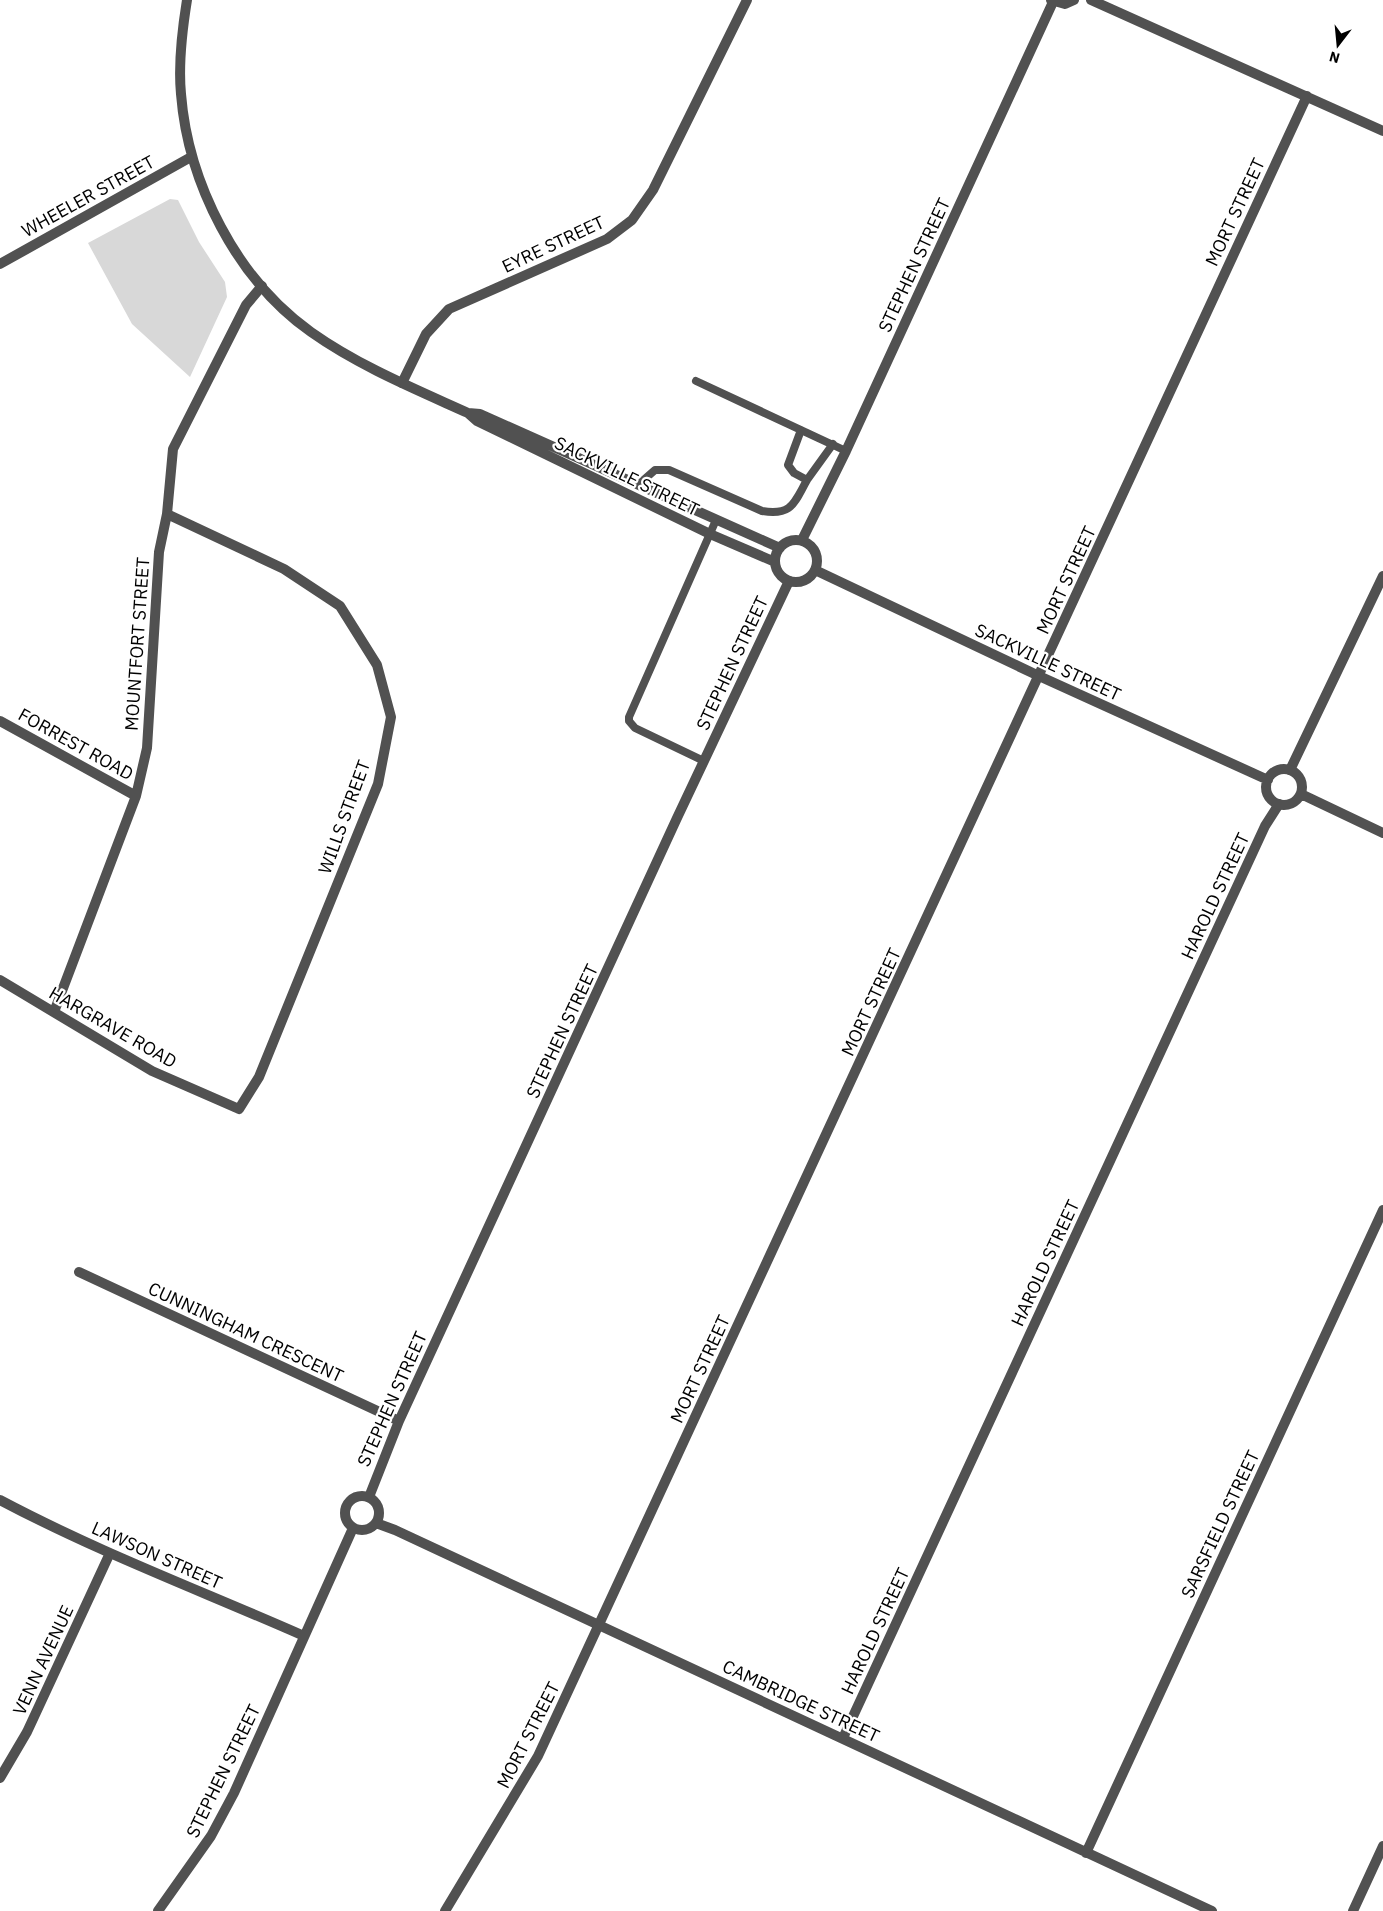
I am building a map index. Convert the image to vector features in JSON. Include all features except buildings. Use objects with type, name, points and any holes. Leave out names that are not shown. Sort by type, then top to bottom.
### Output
[{"type":"street","name":"SACKVILLE STREET","points":[[188,0],[180,56],[180,93],[191,157],[220,227],[262,286],[309,331],[346,356],[468,413],[477,421],[710,534],[775,562]]},
{"type":"street","name":"EYRE STREET","points":[[402,383],[426,334],[449,309],[607,240],[632,220],[653,190],[747,0]]},
{"type":"street","points":[[1052,1],[1065,4],[1074,0]]},
{"type":"street","points":[[1091,0],[1383,131]]},
{"type":"street","name":"STEPHEN STREET","points":[[802,540],[846,451],[1052,1]]},
{"type":"street","name":"MORT STREET","points":[[444,1911],[538,1756],[600,1626],[1307,96]]},
{"type":"street","name":"WHEELER STREET","points":[[1,260],[191,157]]},
{"type":"street","name":"MOUNTFORT STREET","points":[[54,1012],[136,796],[147,748],[159,552],[167,514],[173,449],[246,305],[262,286]]},
{"type":"street","name":"SACKVILLE STREET","points":[[468,413],[480,414],[780,548]]},
{"type":"street","name":"WILLS STREET","points":[[167,514],[284,569],[340,606],[377,666],[391,717],[378,784],[259,1078],[239,1109]]},
{"type":"street","points":[[790,540],[802,540],[808,543],[816,552],[818,558],[815,570],[807,579],[795,582],[789,581],[780,574],[775,562],[780,548],[790,540]]},
{"type":"street","name":"SACKVILLE STREET","points":[[815,570],[1039,676],[1268,780]]},
{"type":"street","points":[[1290,770],[1383,576]]},
{"type":"street","name":"STEPHEN STREET","points":[[369,1497],[399,1421],[789,581]]},
{"type":"street","name":"FORREST ROAD","points":[[0,721],[136,796]]},
{"type":"street","points":[[1290,770],[1301,782],[1301,794],[1294,802],[1279,804],[1268,794],[1268,780],[1275,772],[1290,770]]},
{"type":"street","points":[[1301,794],[1383,833]]},
{"type":"street","name":"HAROLD STREET","points":[[843,1738],[1265,826],[1279,804]]},
{"type":"street","name":"HARGRAVE ROAD","points":[[0,980],[152,1071],[239,1109]]},
{"type":"street","name":"SARSFIELD STREET","points":[[1086,1852],[1383,1210]]},
{"type":"street","name":"CUNNINGHAM CRESCENT","points":[[79,1272],[399,1421]]},
{"type":"street","points":[[358,1496],[369,1497],[378,1508],[376,1523],[364,1530],[353,1528],[345,1517],[345,1506],[358,1496]]},
{"type":"street","name":"LAWSON STREET","points":[[0,1500],[40,1521],[110,1553],[304,1636]]},
{"type":"street","name":"CAMBRIDGE STREET","points":[[376,1523],[395,1530],[1212,1911]]},
{"type":"street","name":"STEPHEN STREET","points":[[158,1911],[211,1836],[234,1793],[353,1528]]},
{"type":"street","name":"VENN AVENUE","points":[[0,1778],[27,1732],[110,1553]]},
{"type":"street","points":[[1353,1911],[1383,1846]]},
{"type":"lane","points":[[696,381],[846,451]]},
{"type":"lane","points":[[801,430],[788,465],[794,473],[807,480]]},
{"type":"lane","points":[[639,484],[655,470],[669,470],[762,511],[785,512],[793,506],[807,480],[833,444]]},
{"type":"lane","points":[[704,761],[635,728],[629,721],[716,520]]},
{"type":"shaded area","points":[[170,199],[178,200],[199,242],[225,282],[227,297],[190,377],[132,324],[88,243]]}]
